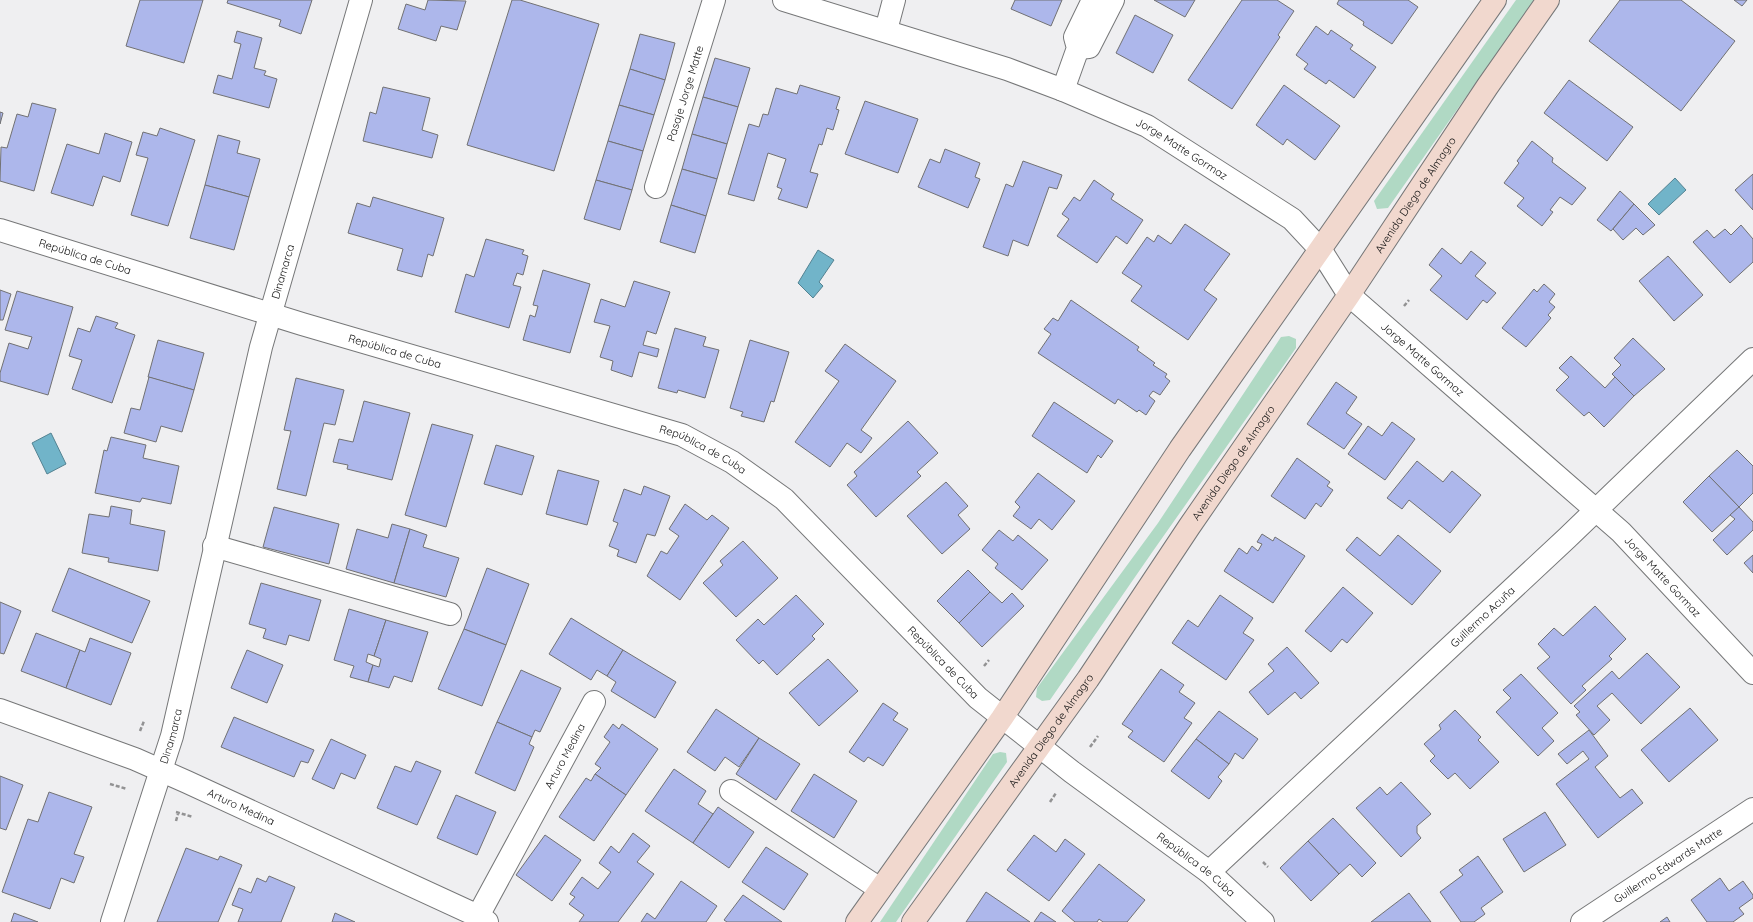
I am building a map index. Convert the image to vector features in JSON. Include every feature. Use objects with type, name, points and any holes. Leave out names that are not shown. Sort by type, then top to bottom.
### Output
[{"type":"street","name":"Dinamarca","points":[[112,922],[162,771],[172,736],[214,546],[261,347],[361,0]]},
{"type":"street","name":"Pasaje Jorge Matte","points":[[656,187],[714,0]]},
{"type":"street","name":"Jorge Matte Gormaz","points":[[784,0],[886,30],[1007,69],[1063,90],[1147,126],[1292,219],[1320,249],[1349,295],[1621,532],[1753,673]]},
{"type":"street","points":[[886,30],[894,0]]},
{"type":"street","points":[[1063,90],[1078,48],[1074,37],[1092,0]]},
{"type":"street","points":[[1078,48],[1089,47],[1113,0]]},
{"type":"street","points":[[856,922],[1002,718],[1180,449],[1495,0]]},
{"type":"street","name":"Avenida Diego de Almagro","points":[[913,922],[1088,679],[1349,295],[1487,87],[1548,0]]},
{"type":"street","name":"República de Cuba","points":[[0,230],[271,314],[682,435],[732,462],[784,499],[973,693],[1039,747],[1209,872],[1263,922]]},
{"type":"street","name":"Guillermo Acuña","points":[[1209,872],[1596,510],[1753,359]]},
{"type":"street","points":[[214,546],[450,614]]},
{"type":"street","name":"Arturo Medina","points":[[0,710],[135,759],[483,919],[594,702]]},
{"type":"street","points":[[731,791],[880,889]]},
{"type":"street","name":"Guillermo Edwards Matte","points":[[1582,922],[1753,809]]},
{"type":"path","points":[[1090,747],[1098,736]]},
{"type":"path","points":[[122,794],[124,781]]},
{"type":"path","points":[[110,784],[129,790]]},
{"type":"path","points":[[171,811],[192,818]]},
{"type":"path","points":[[1263,862],[1268,867]]},
{"type":"green space","points":[[1516,0],[1534,0],[1388,208],[1377,209],[1374,201]]},
{"type":"green space","points":[[1289,336],[1296,339],[1296,348],[1050,700],[1042,701],[1036,697],[1037,688],[1158,523],[1281,337]]},
{"type":"green space","points":[[1000,752],[1006,753],[1007,762],[896,922],[880,922],[993,754]]},
{"type":"water","points":[[1675,178],[1686,190],[1659,215],[1648,204]]},
{"type":"water","points":[[818,250],[834,260],[819,282],[823,286],[813,298],[798,283]]},
{"type":"water","points":[[51,433],[66,464],[47,474],[32,443]]},
{"type":"building","points":[[140,0],[203,0],[184,63],[126,46]]},
{"type":"building","points":[[228,0],[312,0],[301,34],[279,26],[281,20],[227,3]]},
{"type":"building","points":[[428,0],[466,1],[457,30],[441,26],[436,41],[398,29],[406,4],[425,10]]},
{"type":"building","points":[[512,0],[520,0],[599,24],[554,171],[467,145]]},
{"type":"building","points":[[1015,0],[1062,0],[1051,26],[1011,9]]},
{"type":"building","points":[[1154,0],[1195,0],[1185,17]]},
{"type":"building","points":[[1242,0],[1277,0],[1294,11],[1278,35],[1280,37],[1232,109],[1188,80]]},
{"type":"building","points":[[1339,0],[1408,0],[1418,7],[1392,44],[1363,25],[1364,22],[1337,4]]},
{"type":"building","points":[[1620,0],[1681,0],[1735,41],[1681,111],[1589,41]]},
{"type":"building","points":[[1734,0],[1747,0],[1742,6]]},
{"type":"building","points":[[1135,15],[1173,35],[1153,73],[1116,53]]},
{"type":"building","points":[[1316,26],[1328,35],[1331,30],[1353,45],[1350,49],[1376,67],[1354,98],[1329,80],[1326,84],[1304,69],[1308,64],[1296,55]]},
{"type":"building","points":[[237,31],[262,38],[254,68],[266,71],[264,75],[277,79],[269,108],[213,93],[218,75],[232,79],[241,44],[234,42]]},
{"type":"building","points":[[640,34],[675,43],[665,80],[630,69]]},
{"type":"building","points":[[715,58],[750,68],[738,107],[703,97]]},
{"type":"building","points":[[630,69],[665,80],[654,115],[619,105]]},
{"type":"building","points":[[1569,80],[1633,127],[1607,161],[1544,113]]},
{"type":"building","points":[[800,85],[840,97],[836,109],[839,110],[833,130],[827,128],[822,145],[819,144],[810,172],[818,174],[807,208],[778,199],[782,189],[777,187],[786,159],[768,153],[754,201],[728,194],[749,124],[759,127],[763,114],[768,115],[776,88],[797,94]]},
{"type":"building","points":[[1284,85],[1340,126],[1315,160],[1287,139],[1283,145],[1256,125]]},
{"type":"building","points":[[383,87],[430,98],[422,130],[438,135],[432,158],[363,141],[370,112],[376,114]]},
{"type":"building","points":[[703,97],[738,107],[727,144],[692,134]]},
{"type":"building","points":[[865,101],[918,119],[898,173],[845,154]]},
{"type":"building","points":[[32,103],[56,109],[34,191],[0,181],[1,147],[7,148],[17,114],[28,117]]},
{"type":"building","points":[[619,105],[654,115],[643,151],[608,141]]},
{"type":"building","points":[[0,112],[3,113],[0,124]]},
{"type":"building","points":[[160,128],[195,140],[168,226],[131,215],[148,158],[136,155],[143,132],[157,136]]},
{"type":"building","points":[[105,133],[132,142],[120,182],[103,176],[93,206],[51,193],[67,144],[99,154]]},
{"type":"building","points":[[692,134],[727,144],[717,179],[682,169]]},
{"type":"building","points":[[218,135],[240,141],[237,153],[260,159],[249,197],[205,185]]},
{"type":"building","points":[[608,141],[643,151],[632,190],[596,180]]},
{"type":"building","points":[[1532,141],[1553,158],[1552,162],[1586,188],[1572,205],[1560,197],[1550,210],[1553,212],[1542,226],[1517,206],[1524,198],[1504,183],[1519,163],[1517,161]]},
{"type":"building","points":[[945,149],[980,163],[975,177],[980,179],[968,208],[918,187],[930,159],[940,163]]},
{"type":"building","points":[[1023,161],[1062,175],[1057,189],[1049,187],[1028,246],[1013,240],[1008,256],[983,247],[1006,184],[1013,187]]},
{"type":"building","points":[[682,169],[717,179],[706,216],[671,205]]},
{"type":"building","points":[[1753,174],[1753,210],[1735,190]]},
{"type":"building","points":[[596,180],[632,190],[620,230],[584,219]]},
{"type":"building","points":[[1094,180],[1114,194],[1111,199],[1143,220],[1127,244],[1116,236],[1097,263],[1057,236],[1069,219],[1062,214],[1074,197],[1080,201]]},
{"type":"building","points":[[205,185],[249,197],[234,250],[190,238]]},
{"type":"building","points":[[1620,191],[1634,204],[1611,231],[1597,220]]},
{"type":"building","points":[[373,197],[444,218],[433,256],[428,254],[422,277],[397,270],[403,249],[348,233],[357,203],[370,207]]},
{"type":"building","points":[[1634,204],[1655,225],[1643,235],[1636,228],[1623,240],[1613,229]]},
{"type":"building","points":[[671,205],[706,216],[695,253],[660,242]]},
{"type":"building","points":[[1185,224],[1230,254],[1204,290],[1217,299],[1188,340],[1131,301],[1142,286],[1122,273],[1147,237],[1154,242],[1158,235],[1171,244]]},
{"type":"building","points":[[1741,225],[1753,239],[1753,262],[1730,283],[1693,242],[1707,230],[1714,238],[1725,229],[1731,235]]},
{"type":"building","points":[[486,239],[524,250],[522,254],[528,256],[523,275],[517,273],[513,285],[521,287],[509,328],[455,312],[466,274],[474,277]]},
{"type":"building","points":[[1442,248],[1461,264],[1471,251],[1486,263],[1475,276],[1496,293],[1487,303],[1483,300],[1467,320],[1430,290],[1442,276],[1429,265]]},
{"type":"building","points":[[1668,256],[1703,295],[1674,321],[1639,281]]},
{"type":"building","points":[[543,270],[590,284],[570,353],[523,340],[530,315],[535,317],[538,306],[533,305]]},
{"type":"building","points":[[634,281],[670,292],[656,334],[647,331],[643,345],[659,349],[657,357],[639,352],[632,377],[611,370],[613,361],[600,357],[610,326],[594,322],[601,299],[625,307]]},
{"type":"building","points":[[1544,284],[1555,294],[1549,302],[1555,307],[1548,315],[1551,318],[1526,347],[1502,328],[1534,289],[1537,292]]},
{"type":"building","points":[[0,290],[11,294],[3,320],[0,320]]},
{"type":"building","points":[[17,291],[73,307],[48,395],[0,381],[0,373],[9,343],[28,349],[32,337],[5,330]]},
{"type":"building","points":[[1071,300],[1139,347],[1137,350],[1155,363],[1153,365],[1167,374],[1165,377],[1170,381],[1160,395],[1153,391],[1149,396],[1155,401],[1146,415],[1139,410],[1137,412],[1118,399],[1115,404],[1038,353],[1051,334],[1044,329],[1053,318],[1058,321]]},
{"type":"building","points":[[96,316],[118,323],[115,328],[135,335],[112,403],[72,389],[82,360],[69,356],[78,328],[90,332]]},
{"type":"building","points":[[675,328],[706,337],[703,346],[719,350],[705,398],[678,390],[677,393],[658,388]]},
{"type":"building","points":[[1633,338],[1665,369],[1634,396],[1612,374],[1621,365],[1614,358]]},
{"type":"building","points":[[158,340],[204,353],[194,390],[148,377]]},
{"type":"building","points":[[750,340],[789,352],[774,402],[771,401],[764,422],[741,416],[743,412],[730,408]]},
{"type":"building","points":[[845,344],[896,381],[861,430],[872,438],[861,453],[847,443],[830,467],[795,442],[839,381],[825,371]]},
{"type":"building","points":[[1571,356],[1605,388],[1615,377],[1634,396],[1604,427],[1589,412],[1584,416],[1556,390],[1569,377],[1559,368]]},
{"type":"building","points":[[149,377],[194,390],[182,432],[161,426],[156,442],[124,433],[131,408],[140,410]]},
{"type":"building","points":[[296,378],[344,390],[335,425],[324,423],[306,496],[277,489],[291,431],[284,430]]},
{"type":"building","points":[[1336,382],[1357,397],[1346,413],[1362,424],[1344,449],[1307,424]]},
{"type":"building","points":[[364,401],[410,413],[392,480],[347,469],[348,465],[333,462],[339,439],[353,442]]},
{"type":"building","points":[[1054,402],[1113,441],[1101,458],[1098,455],[1087,473],[1032,436]]},
{"type":"building","points":[[908,421],[938,453],[917,472],[921,476],[876,517],[847,485],[857,476],[854,472]]},
{"type":"building","points":[[1392,422],[1415,439],[1385,480],[1348,454],[1368,426],[1382,436]]},
{"type":"building","points":[[432,424],[473,435],[446,527],[405,515]]},
{"type":"building","points":[[111,437],[146,445],[143,458],[179,466],[171,504],[142,498],[140,502],[95,493],[104,450],[107,451]]},
{"type":"building","points":[[496,445],[534,456],[522,495],[484,484]]},
{"type":"building","points":[[1737,450],[1753,466],[1753,493],[1739,507],[1709,476]]},
{"type":"building","points":[[1297,458],[1330,482],[1327,486],[1333,490],[1321,507],[1316,503],[1305,519],[1271,496]]},
{"type":"building","points":[[1417,461],[1443,482],[1452,471],[1481,495],[1450,533],[1409,500],[1402,509],[1387,498]]},
{"type":"building","points":[[558,470],[599,481],[587,525],[546,514]]},
{"type":"building","points":[[1038,473],[1075,501],[1052,530],[1039,519],[1031,529],[1013,516],[1020,507],[1015,502]]},
{"type":"building","points":[[1709,476],[1739,507],[1712,532],[1683,502]]},
{"type":"building","points":[[946,482],[968,506],[958,515],[970,529],[942,554],[907,516]]},
{"type":"building","points":[[644,486],[670,496],[655,536],[647,534],[636,563],[617,556],[619,550],[609,546],[618,523],[613,521],[624,489],[641,495]]},
{"type":"building","points":[[685,504],[707,520],[712,515],[729,528],[680,600],[647,576],[661,551],[667,554],[679,536],[669,529]]},
{"type":"building","points":[[111,506],[132,510],[130,524],[165,531],[158,571],[108,562],[109,558],[82,553],[89,514],[109,517]]},
{"type":"building","points":[[274,507],[339,524],[329,564],[263,547]]},
{"type":"building","points":[[1739,507],[1753,522],[1753,530],[1727,555],[1713,540],[1735,519],[1730,515]]},
{"type":"building","points":[[392,524],[410,529],[394,583],[346,569],[357,529],[388,538]]},
{"type":"building","points":[[410,529],[427,535],[423,547],[459,558],[446,597],[394,583]]},
{"type":"building","points":[[999,530],[1013,541],[1018,535],[1048,560],[1022,590],[995,568],[998,564],[982,550]]},
{"type":"building","points":[[1262,534],[1273,541],[1275,537],[1305,556],[1273,603],[1224,571],[1239,548],[1247,554],[1252,546],[1258,551],[1262,544],[1257,542]]},
{"type":"building","points":[[1398,535],[1441,571],[1412,605],[1346,550],[1357,537],[1380,556]]},
{"type":"building","points":[[743,541],[778,578],[736,617],[703,583],[723,565],[720,561]]},
{"type":"building","points":[[1753,555],[1753,573],[1744,563]]},
{"type":"building","points":[[69,568],[150,601],[132,643],[52,611]]},
{"type":"building","points":[[487,568],[529,584],[506,645],[464,629]]},
{"type":"building","points":[[968,570],[990,592],[959,623],[937,601]]},
{"type":"building","points":[[261,583],[321,600],[309,641],[289,635],[286,645],[263,638],[266,629],[249,624]]},
{"type":"building","points":[[1343,587],[1373,613],[1347,643],[1342,639],[1331,652],[1305,631]]},
{"type":"building","points":[[990,592],[1002,603],[1012,593],[1024,606],[982,647],[959,623]]},
{"type":"building","points":[[796,595],[824,624],[812,636],[815,639],[777,675],[763,660],[759,664],[736,640],[758,619],[764,625]]},
{"type":"building","points":[[1220,595],[1253,618],[1243,633],[1254,640],[1226,680],[1172,643],[1188,620],[1198,627]]},
{"type":"building","points":[[0,602],[21,611],[4,654],[0,653]]},
{"type":"building","points":[[1595,606],[1626,639],[1609,656],[1612,659],[1582,686],[1586,690],[1571,704],[1537,668],[1550,657],[1538,644],[1554,628],[1563,636]]},
{"type":"building","points":[[349,609],[386,620],[374,656],[368,654],[366,662],[373,665],[368,682],[350,677],[354,666],[334,660]]},
{"type":"building","points":[[571,618],[623,650],[607,676],[597,670],[591,680],[549,654]]},
{"type":"building","points":[[386,620],[428,632],[412,682],[394,676],[389,688],[368,682],[373,665],[379,667],[381,659],[374,656]]},
{"type":"building","points":[[464,629],[506,645],[482,706],[438,689]]},
{"type":"building","points":[[36,633],[80,650],[66,688],[21,671]]},
{"type":"building","points":[[90,638],[131,653],[111,705],[66,688],[80,650],[85,652]]},
{"type":"building","points":[[1287,647],[1319,683],[1301,699],[1295,692],[1268,715],[1249,692],[1274,671],[1268,664]]},
{"type":"building","points":[[247,650],[283,665],[267,703],[231,688]]},
{"type":"building","points":[[623,650],[676,682],[655,718],[611,691],[616,682],[607,676]]},
{"type":"building","points":[[1647,653],[1680,687],[1641,724],[1612,693],[1597,706],[1610,720],[1594,735],[1576,715],[1580,712],[1574,706],[1612,671],[1619,679]]},
{"type":"building","points":[[828,659],[858,691],[819,726],[789,693]]},
{"type":"building","points":[[1161,669],[1184,685],[1179,692],[1195,703],[1184,718],[1192,723],[1164,762],[1128,737],[1133,731],[1122,724]]},
{"type":"building","points":[[521,670],[561,688],[540,732],[535,730],[532,737],[497,722]]},
{"type":"building","points":[[1521,674],[1558,713],[1542,728],[1554,741],[1538,756],[1496,712],[1511,698],[1503,690]]},
{"type":"building","points":[[883,703],[898,713],[893,720],[908,729],[883,766],[868,757],[864,762],[849,752]]},
{"type":"building","points":[[1690,708],[1718,740],[1669,782],[1641,750]]},
{"type":"building","points":[[716,709],[759,738],[739,767],[725,757],[715,771],[687,752]]},
{"type":"building","points":[[1455,710],[1481,737],[1478,740],[1499,762],[1470,789],[1455,773],[1448,779],[1430,761],[1435,756],[1424,744],[1441,729],[1439,725]]},
{"type":"building","points":[[1219,711],[1258,739],[1243,759],[1235,753],[1229,764],[1196,739]]},
{"type":"building","points":[[234,717],[314,750],[308,763],[301,761],[294,777],[221,747]]},
{"type":"building","points":[[497,722],[532,737],[529,744],[534,747],[515,791],[475,773]]},
{"type":"building","points":[[613,724],[619,729],[622,724],[658,749],[626,795],[595,774],[601,768],[595,764],[610,742],[604,737]]},
{"type":"building","points":[[1589,730],[1608,756],[1595,767],[1620,798],[1632,789],[1643,803],[1598,838],[1556,784],[1589,759],[1583,751],[1567,764],[1558,754]]},
{"type":"building","points":[[759,738],[800,764],[776,800],[736,774]]},
{"type":"building","points":[[331,739],[366,755],[355,779],[341,773],[334,789],[312,779]]},
{"type":"building","points":[[1196,739],[1229,764],[1218,777],[1222,781],[1209,799],[1171,771]]},
{"type":"building","points":[[416,761],[441,771],[417,825],[377,808],[395,766],[411,772]]},
{"type":"building","points":[[674,769],[706,791],[698,804],[713,814],[693,843],[645,811]]},
{"type":"building","points":[[595,774],[626,795],[594,841],[559,817],[586,778],[591,781]]},
{"type":"building","points":[[814,774],[857,801],[834,838],[791,811]]},
{"type":"building","points":[[0,776],[23,785],[6,830],[0,828]]},
{"type":"building","points":[[1401,782],[1431,814],[1417,826],[1417,833],[1421,838],[1401,857],[1356,808],[1380,787],[1387,795]]},
{"type":"building","points":[[49,792],[92,807],[74,854],[84,857],[74,883],[61,878],[50,909],[2,892],[28,819],[38,822]]},
{"type":"building","points":[[456,795],[496,812],[477,855],[437,838]]},
{"type":"building","points":[[718,807],[754,832],[729,868],[693,843]]},
{"type":"building","points":[[1545,812],[1566,845],[1524,872],[1503,839]]},
{"type":"building","points":[[1333,818],[1376,863],[1362,877],[1350,864],[1339,874],[1308,841]]},
{"type":"building","points":[[633,833],[650,846],[637,862],[654,874],[618,922],[579,922],[584,915],[569,904],[575,897],[570,894],[582,877],[598,889],[611,872],[599,863],[611,846],[619,853]]},
{"type":"building","points":[[545,835],[581,860],[552,901],[516,875]]},
{"type":"building","points":[[1034,835],[1056,852],[1065,839],[1085,854],[1049,901],[1007,870]]},
{"type":"building","points":[[1308,841],[1339,874],[1311,901],[1280,868]]},
{"type":"building","points":[[766,847],[808,874],[784,910],[742,882]]},
{"type":"building","points":[[186,848],[218,860],[220,856],[242,865],[218,922],[157,922]]},
{"type":"building","points":[[1478,856],[1503,892],[1481,908],[1485,914],[1474,922],[1461,922],[1440,892],[1463,875],[1459,870]]},
{"type":"building","points":[[1099,864],[1145,900],[1127,922],[1103,922],[1099,919],[1097,922],[1075,922],[1062,911]]},
{"type":"building","points":[[269,876],[295,887],[281,922],[238,922],[243,909],[232,905],[239,888],[251,893],[257,878],[266,882]]},
{"type":"building","points":[[1720,878],[1729,891],[1743,881],[1753,895],[1753,898],[1739,908],[1744,914],[1733,922],[1707,922],[1691,900]]},
{"type":"building","points":[[681,881],[717,906],[706,922],[641,922],[647,913],[655,919]]},
{"type":"building","points":[[986,892],[1030,922],[966,922]]},
{"type":"building","points":[[1409,893],[1431,922],[1371,922]]},
{"type":"building","points":[[743,895],[782,922],[727,922],[724,920]]},
{"type":"building","points":[[1041,912],[1056,922],[1034,922]]},
{"type":"building","points":[[14,913],[38,922],[11,922]]},
{"type":"building","points":[[335,913],[355,922],[332,922]]},
{"type":"building","points":[[1667,917],[1670,922],[1660,922]]}]
